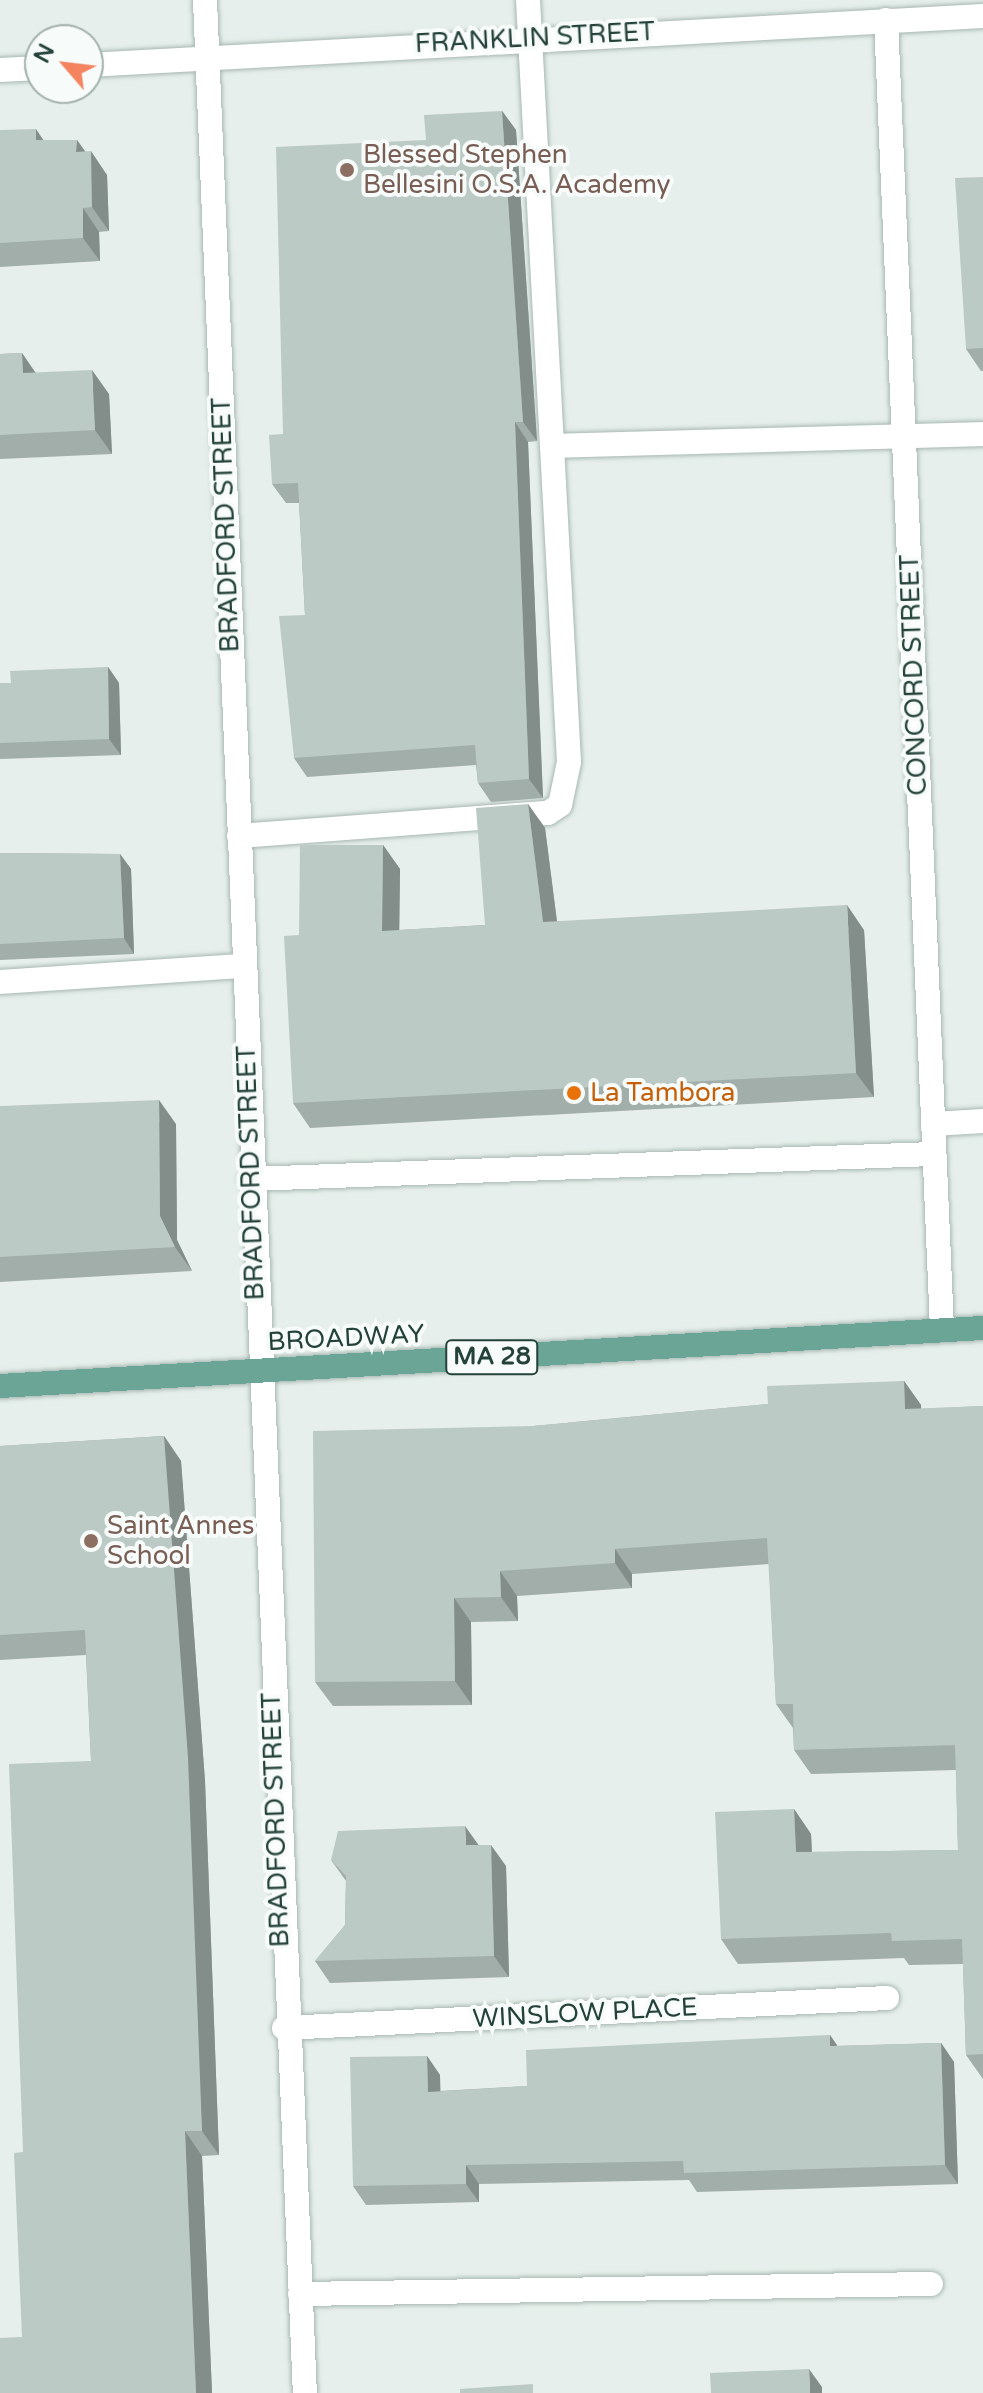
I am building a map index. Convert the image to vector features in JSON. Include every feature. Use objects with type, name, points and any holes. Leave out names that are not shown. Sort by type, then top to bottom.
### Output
[{"type":"main road","name":"BROADWAY","points":[[0,1386],[983,1328]]},
{"type":"street","name":"BRADFORD STREET","points":[[205,0],[284,2028],[305,2393]]},
{"type":"street","points":[[239,836],[548,813],[560,805],[569,762],[528,0]]},
{"type":"street","name":"FRANKLIN STREET","points":[[104,64],[983,16]]},
{"type":"street","name":"CONCORD STREET","points":[[886,20],[942,1330]]},
{"type":"street","points":[[0,70],[24,69]]},
{"type":"street","points":[[552,446],[904,432],[983,434]]},
{"type":"street","points":[[0,982],[243,966]]},
{"type":"street","points":[[933,1124],[983,1121]]},
{"type":"street","points":[[251,1179],[934,1154]]},
{"type":"street","name":"WINSLOW PLACE","points":[[284,2028],[887,1998]]},
{"type":"street","points":[[300,2294],[931,2284]]},
{"type":"building","points":[[502,111],[523,422],[515,422],[529,779],[478,783],[475,745],[294,758],[279,616],[305,615],[298,483],[272,484],[269,435],[283,434],[276,147],[426,140],[424,115]]},
{"type":"building","points":[[36,129],[36,140],[77,140],[76,152],[91,151],[92,207],[83,208],[83,238],[0,243],[0,130]]},
{"type":"building","points":[[983,177],[983,348],[966,349],[955,178]]},
{"type":"building","points":[[22,353],[23,373],[92,370],[95,430],[0,435],[0,354]]},
{"type":"building","points":[[108,667],[109,739],[0,743],[0,683],[11,683],[10,671]]},
{"type":"building","points":[[528,804],[543,922],[847,905],[856,1073],[293,1103],[284,936],[299,935],[300,845],[383,845],[382,931],[485,925],[476,808]]},
{"type":"building","points":[[0,853],[120,854],[124,938],[0,944]]},
{"type":"building","points":[[159,1100],[160,1216],[175,1247],[0,1257],[0,1106]]},
{"type":"building","points":[[904,1381],[905,1409],[983,1406],[983,2054],[966,2055],[962,1939],[892,1941],[891,1933],[721,1939],[715,1812],[794,1809],[796,1852],[958,1850],[955,1745],[794,1750],[793,1704],[776,1704],[767,1538],[615,1549],[615,1563],[500,1571],[501,1597],[454,1598],[455,1681],[315,1682],[313,1431],[533,1426],[768,1404],[767,1386]]},
{"type":"building","points":[[164,1436],[188,1757],[202,2131],[185,2131],[196,2393],[0,2393],[0,2338],[22,2337],[14,2153],[23,2152],[9,1764],[91,1761],[85,1630],[0,1635],[0,1446]]},
{"type":"building","points":[[465,1826],[466,1845],[491,1845],[494,1956],[315,1961],[345,1925],[346,1876],[331,1860],[338,1831]]},
{"type":"building","points":[[830,2035],[830,2046],[941,2043],[945,2165],[684,2173],[683,2161],[466,2165],[466,2184],[353,2186],[350,2057],[427,2056],[428,2092],[527,2086],[526,2050]]},
{"type":"building","points":[[809,2369],[810,2393],[711,2393],[710,2373]]},
{"type":"building","points":[[533,2384],[533,2393],[460,2393],[460,2389]]},
{"type":"place","name":"Blessed Stephen Bellesini O.S.A. Academy","points":[[347,170]]},
{"type":"place","name":"La Tambora","points":[[574,1093]]},
{"type":"place","name":"Saint Annes School","points":[[91,1541]]}]
